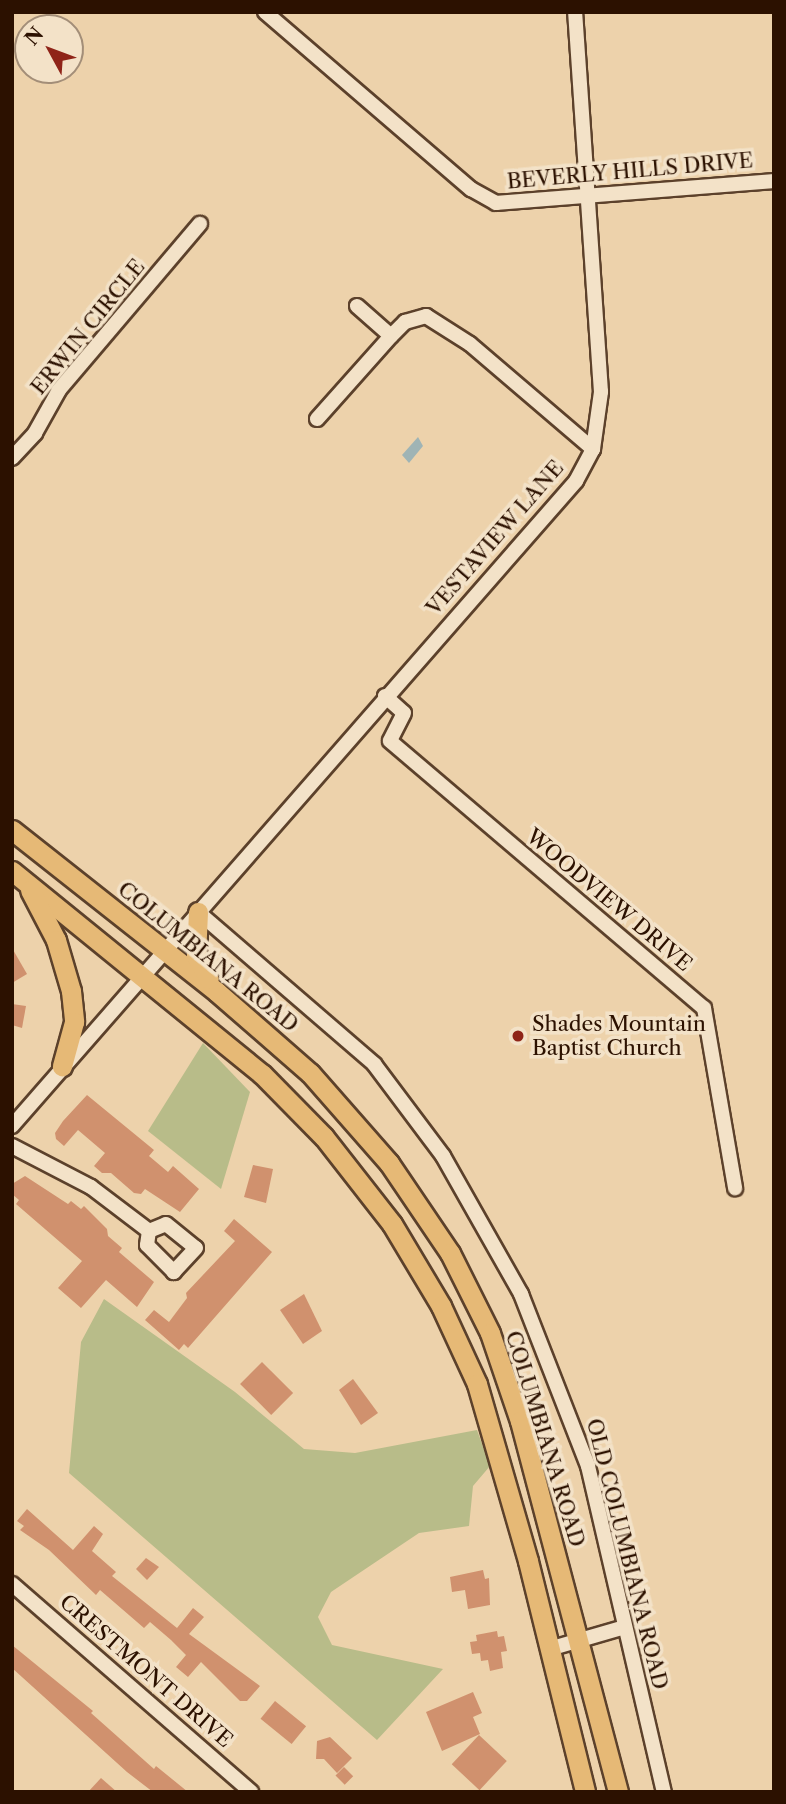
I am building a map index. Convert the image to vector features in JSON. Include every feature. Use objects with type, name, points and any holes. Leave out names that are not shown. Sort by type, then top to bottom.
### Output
[{"type":"main road","name":"COLUMBIANA ROAD","points":[[12,830],[164,949],[285,1049],[360,1127],[450,1253],[490,1333],[505,1373],[618,1792]]},
{"type":"main road","points":[[18,876],[142,973],[262,1074],[363,1182],[421,1270],[477,1384],[585,1792]]},
{"type":"main road","points":[[18,876],[57,940],[71,991],[74,1022],[62,1066]]},
{"type":"main road","points":[[198,912],[196,956],[217,992]]},
{"type":"main road","points":[[262,1074],[285,1049]]},
{"type":"main road","points":[[421,1270],[450,1253]]},
{"type":"street","name":"BEVERLY HILLS DRIVE","points":[[265,12],[471,189],[496,203],[774,181]]},
{"type":"street","name":"VESTAVIEW LANE","points":[[12,1126],[142,973],[576,481],[593,449],[601,392],[575,12]]},
{"type":"street","name":"ERWIN CIRCLE","points":[[12,458],[35,433],[59,390],[200,224]]},
{"type":"street","points":[[357,306],[391,335]]},
{"type":"street","points":[[317,419],[391,335],[405,322],[426,316],[470,344],[593,449]]},
{"type":"street","name":"WOODVIEW DRIVE","points":[[385,696],[404,713],[390,741],[704,1008],[735,1188]]},
{"type":"street","name":"OLD COLUMBIANA ROAD","points":[[198,912],[374,1064],[443,1156],[521,1294],[569,1408],[588,1466],[664,1792]]},
{"type":"street","points":[[12,1146],[91,1187],[149,1231]]},
{"type":"street","name":"CRESTMONT DRIVE","points":[[12,1584],[251,1792]]},
{"type":"street","points":[[549,1649],[625,1628]]},
{"type":"green space","points":[[203,1043],[250,1092],[221,1189],[148,1131]]},
{"type":"green space","points":[[104,1299],[235,1392],[304,1449],[355,1453],[477,1430],[490,1466],[473,1486],[469,1526],[419,1533],[331,1592],[318,1617],[332,1645],[443,1669],[377,1740],[69,1473],[81,1342]]},
{"type":"shaded area","points":[[418,437],[423,446],[409,463],[402,455]]},
{"type":"building","points":[[12,948],[27,974],[12,983]]},
{"type":"building","points":[[12,1004],[26,1006],[22,1028],[12,1025]]},
{"type":"building","points":[[87,1095],[154,1150],[149,1156],[168,1172],[173,1166],[199,1189],[180,1212],[145,1189],[141,1194],[134,1193],[111,1173],[102,1173],[94,1166],[105,1153],[78,1130],[64,1146],[56,1139],[55,1133],[63,1121]]},
{"type":"building","points":[[253,1165],[273,1169],[266,1203],[244,1197]]},
{"type":"building","points":[[25,1176],[68,1204],[71,1201],[81,1209],[84,1206],[107,1229],[108,1236],[122,1248],[119,1252],[154,1282],[137,1307],[106,1280],[81,1308],[58,1288],[82,1261],[16,1204],[19,1200],[12,1194],[12,1184]]},
{"type":"building","points":[[234,1219],[272,1252],[188,1348],[184,1344],[179,1350],[145,1320],[154,1310],[169,1322],[187,1298],[186,1293],[235,1241],[224,1231]]},
{"type":"building","points":[[304,1294],[322,1331],[303,1344],[280,1310]]},
{"type":"building","points":[[262,1362],[293,1393],[271,1415],[240,1384]]},
{"type":"building","points":[[353,1379],[378,1413],[361,1425],[339,1390]]},
{"type":"building","points":[[27,1509],[73,1550],[94,1526],[103,1534],[92,1551],[116,1572],[112,1576],[177,1628],[193,1608],[204,1617],[189,1634],[260,1686],[247,1701],[240,1701],[201,1662],[188,1677],[176,1667],[186,1655],[171,1640],[150,1622],[144,1628],[100,1590],[96,1595],[49,1550],[20,1530],[24,1526],[17,1521]]},
{"type":"building","points":[[146,1558],[159,1567],[147,1580],[136,1569]]},
{"type":"building","points":[[483,1570],[485,1579],[489,1578],[490,1605],[468,1609],[465,1590],[452,1592],[450,1577]]},
{"type":"building","points":[[497,1631],[498,1637],[504,1636],[507,1651],[501,1652],[503,1668],[490,1671],[488,1660],[481,1661],[480,1653],[472,1654],[470,1642],[477,1641],[476,1635]]},
{"type":"building","points":[[12,1645],[93,1711],[91,1713],[154,1769],[156,1766],[188,1792],[153,1792],[127,1772],[12,1668]]},
{"type":"building","points":[[473,1692],[482,1713],[473,1717],[480,1734],[442,1751],[426,1712]]},
{"type":"building","points":[[275,1701],[306,1726],[292,1744],[261,1719]]},
{"type":"building","points":[[479,1735],[507,1761],[480,1790],[452,1764]]},
{"type":"building","points":[[330,1737],[352,1758],[337,1773],[324,1759],[316,1759],[317,1741]]},
{"type":"building","points":[[344,1767],[353,1776],[345,1785],[336,1775]]},
{"type":"building","points":[[101,1778],[117,1792],[88,1792]]},
{"type":"place","name":"Shades Mountain Baptist Church","points":[[518,1036]]}]
